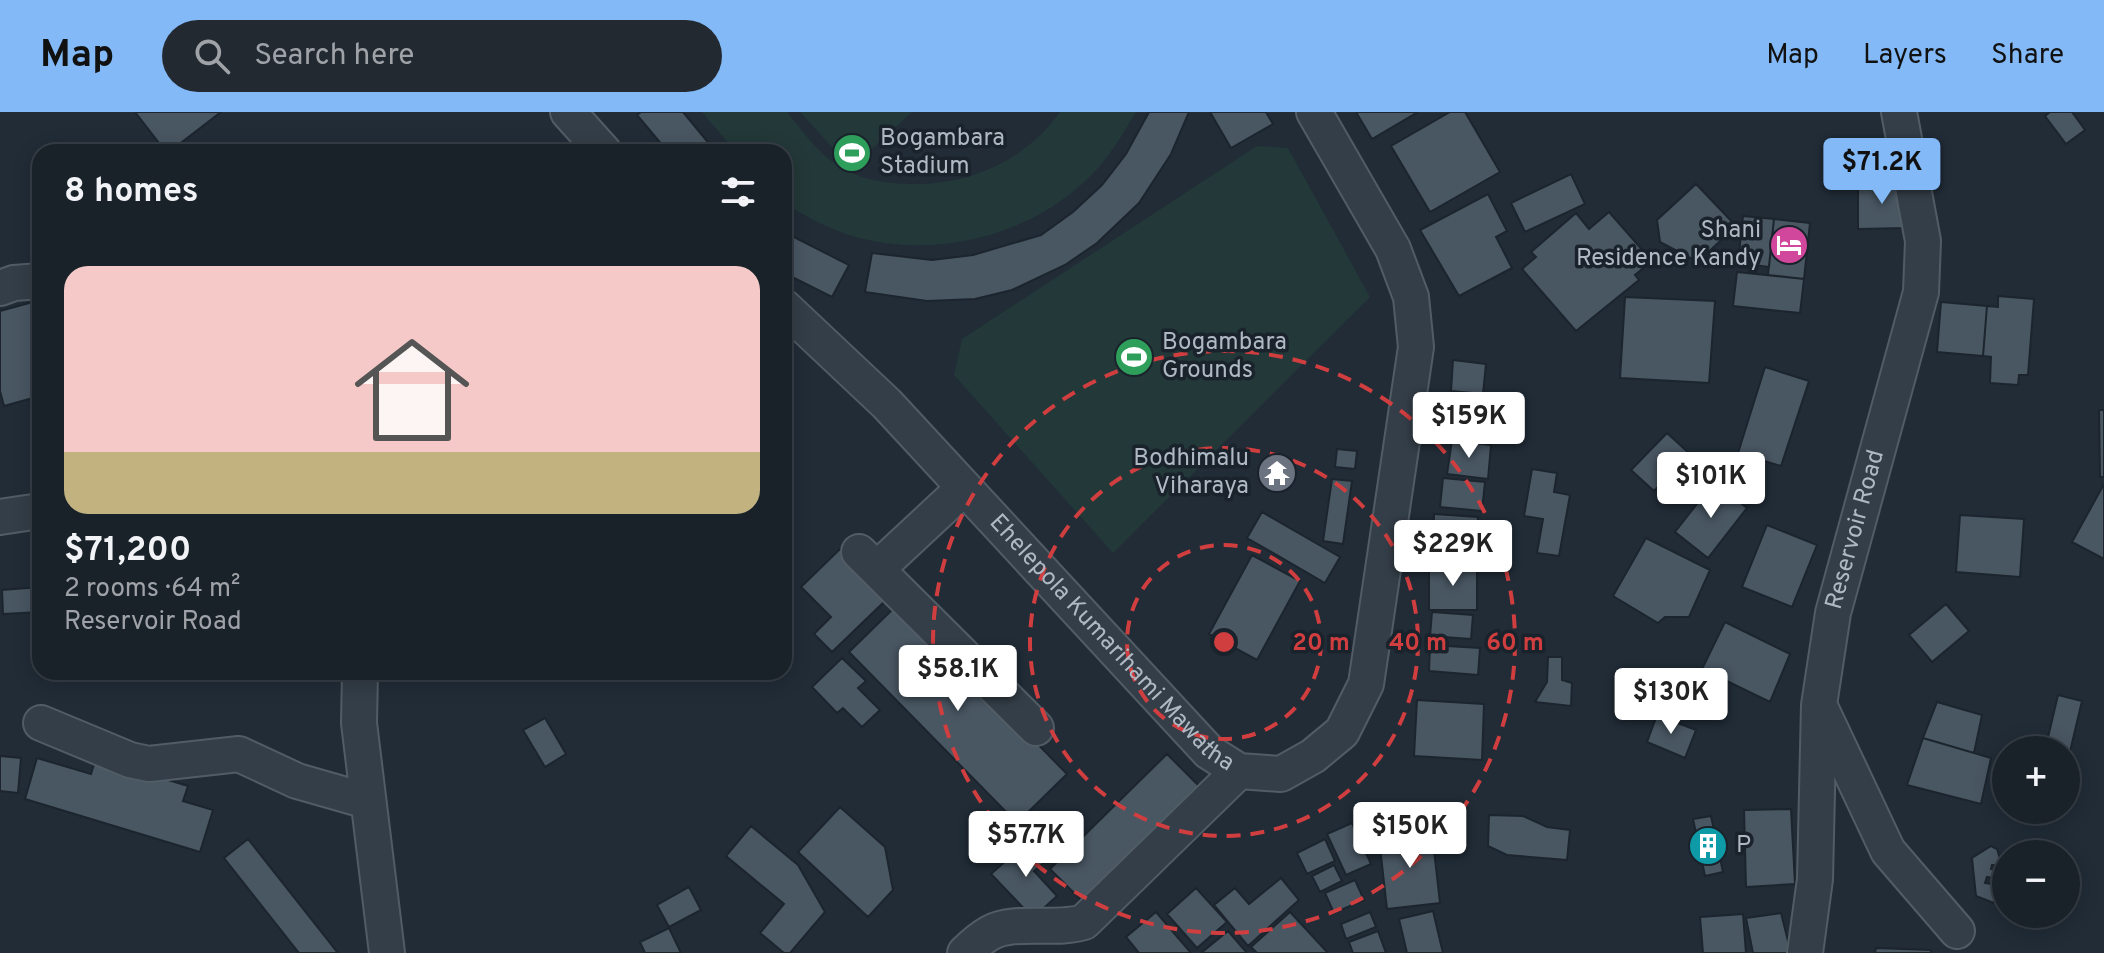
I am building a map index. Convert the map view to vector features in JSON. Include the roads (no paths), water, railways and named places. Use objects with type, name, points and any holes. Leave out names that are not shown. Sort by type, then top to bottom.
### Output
[{"type":"street","points":[[568,112],[597,144]]},
{"type":"street","name":"Ehelepola Kumarihami Mawatha","points":[[792,315],[887,404],[1209,752],[1239,771],[1281,774],[1313,756],[1342,732],[1366,684],[1416,347],[1411,297],[1393,249],[1314,112]]},
{"type":"street","name":"Reservoir Road","points":[[1805,953],[1815,879],[1819,705],[1833,613],[1921,292],[1923,241],[1899,112]]},
{"type":"street","points":[[0,288],[32,282]]},
{"type":"street","points":[[964,488],[868,561],[1036,728]]},
{"type":"street","points":[[0,517],[32,512]]},
{"type":"street","points":[[360,680],[359,723],[387,953]]},
{"type":"street","points":[[1819,705],[1888,851],[1957,931]]},
{"type":"street","points":[[41,723],[130,760],[149,764],[239,754],[297,781],[367,801]]},
{"type":"street","points":[[965,953],[992,931],[1023,926],[1068,927],[1084,922],[1239,771]]},
{"type":"place","name":"Bogambara Stadium","points":[[852,153]]},
{"type":"place","name":"Shani Residence Kandy","points":[[1789,245]]},
{"type":"place","name":"Bogambara Grounds","points":[[1134,357]]},
{"type":"place","name":"Bodhimalu Viharaya","points":[[1277,473]]},
{"type":"place","name":"P","points":[[1708,846]]}]
